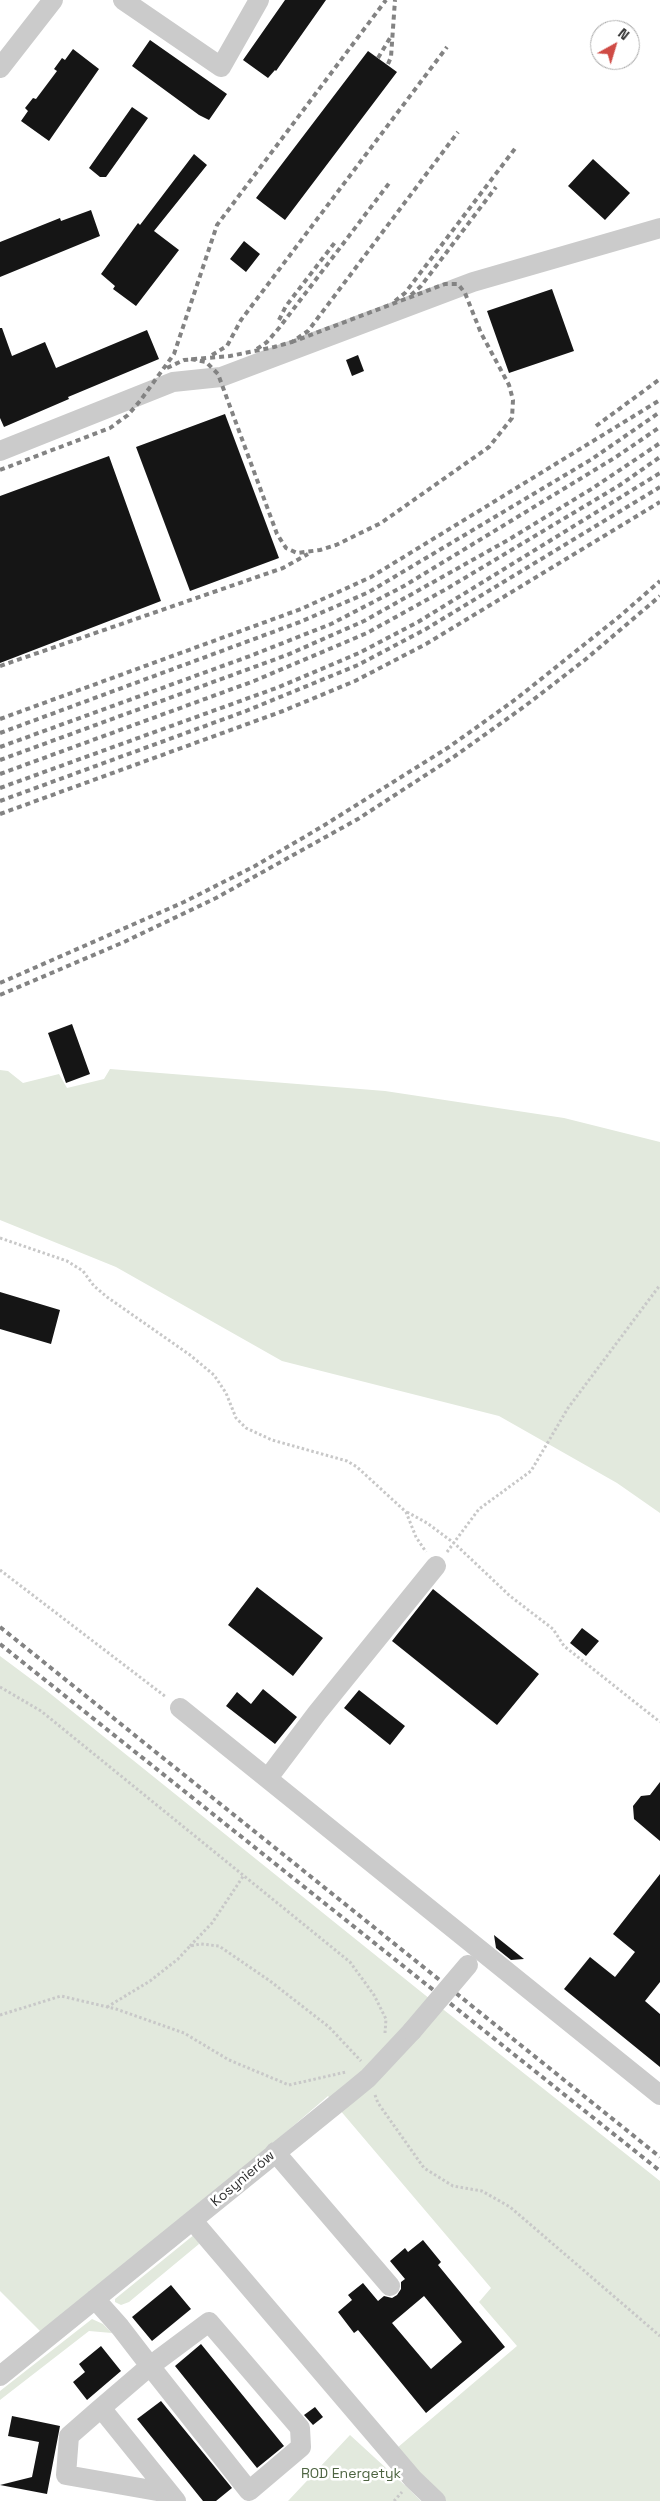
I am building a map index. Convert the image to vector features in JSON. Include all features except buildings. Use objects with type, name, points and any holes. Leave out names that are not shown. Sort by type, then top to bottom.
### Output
[{"type":"street","points":[[0,68],[52,0]]},
{"type":"street","points":[[123,0],[221,67],[259,0]]},
{"type":"street","points":[[0,451],[173,382],[221,378],[473,282],[660,228]]},
{"type":"street","points":[[268,1778],[317,1713],[436,1566]]},
{"type":"street","points":[[180,1708],[268,1778],[474,1957],[660,2095]]},
{"type":"street","name":"Kosynierów","points":[[0,2376],[193,2221],[367,2072],[412,2032],[474,1957]]},
{"type":"street","points":[[275,2152],[390,2286]]},
{"type":"street","points":[[193,2221],[413,2480],[436,2501]]},
{"type":"street","points":[[95,2299],[150,2366],[244,2496],[301,2447],[300,2428],[209,2322],[150,2366],[69,2436],[66,2475],[172,2497]]},
{"type":"street","points":[[101,2408],[172,2497]]},
{"type":"path","points":[[0,1238],[67,1261],[83,1271],[94,1286],[107,1297],[214,1374],[226,1393],[236,1418],[246,1428],[272,1440],[347,1461],[358,1467],[406,1512],[427,1523],[454,1543],[510,1596],[553,1629],[564,1646],[660,1722]]},
{"type":"path","points":[[406,1512],[416,1537],[436,1566],[480,1509],[531,1471],[568,1408],[660,1285]]},
{"type":"path","points":[[0,1570],[180,1708]]},
{"type":"path","points":[[0,1687],[41,1711],[350,1962],[374,1995],[386,2019],[385,2038]]},
{"type":"path","points":[[108,2007],[150,1981],[178,1959],[212,1922],[244,1875]]},
{"type":"path","points":[[190,1946],[200,1944],[219,1946],[270,1981],[329,2027],[367,2072],[378,2103],[424,2168],[453,2186],[482,2191],[510,2207],[660,2336]]},
{"type":"path","points":[[0,2015],[61,1996],[108,2007],[184,2033],[229,2060],[289,2085],[367,2072]]},
{"type":"green space","points":[[110,1069],[385,1091],[564,1118],[660,1142],[660,1513],[617,1483],[499,1416],[282,1361],[116,1267],[0,1220],[0,1070],[8,1071],[23,1083],[59,1074],[67,1088],[104,1079]]},
{"type":"green space","points":[[0,1656],[47,1691],[660,2181],[660,2501],[443,2501],[397,2448],[517,2346],[479,2302],[491,2288],[328,2096],[47,2338],[0,2291]]},
{"type":"green space","points":[[195,2234],[199,2244],[129,2302],[121,2305],[115,2302],[115,2299]]},
{"type":"green space","points":[[92,2319],[103,2324],[112,2333],[89,2331],[0,2400],[0,2391]]},
{"type":"green space","name":"ROD Energetyk","points":[[350,2435],[410,2490],[421,2501],[288,2501]]},
{"type":"railway","points":[[0,470],[110,428],[128,415],[140,401],[174,354],[217,225],[386,0]]},
{"type":"railway","points":[[388,64],[391,57],[395,0]]},
{"type":"railway","points":[[378,58],[390,38]]},
{"type":"railway","points":[[212,355],[227,346],[241,320],[447,47]]},
{"type":"railway","points":[[167,368],[184,360],[230,356],[274,347],[292,342],[308,331],[458,132]]},
{"type":"railway","points":[[395,301],[405,293],[517,146]]},
{"type":"railway","points":[[257,349],[267,342],[279,328],[390,182]]},
{"type":"railway","points":[[411,295],[421,286],[496,187]]},
{"type":"railway","points":[[279,320],[286,306],[336,241]]},
{"type":"railway","points":[[191,359],[206,362],[218,374],[277,534],[286,548],[297,553],[320,550],[336,545],[381,523],[489,447],[512,418],[513,400],[509,385],[481,333],[465,293],[458,284],[445,284],[292,342]]},
{"type":"railway","points":[[596,426],[660,379]]},
{"type":"railway","points":[[0,719],[301,609],[371,577],[660,400]]},
{"type":"railway","points":[[0,733],[300,622],[369,592],[592,459],[660,412]]},
{"type":"railway","points":[[0,747],[250,656],[331,624],[404,586],[616,457],[660,427]]},
{"type":"railway","points":[[0,760],[287,655],[364,621],[508,540],[593,488],[660,443]]},
{"type":"railway","points":[[0,774],[254,681],[367,633],[448,588],[620,485],[660,457]]},
{"type":"railway","points":[[0,788],[279,687],[359,653],[418,622],[660,473]]},
{"type":"railway","points":[[0,801],[246,711],[358,665],[426,629],[660,487]]},
{"type":"railway","points":[[0,814],[283,711],[355,681],[426,644],[660,502]]},
{"type":"railway","points":[[0,666],[283,568],[308,554]]},
{"type":"railway","points":[[0,983],[184,902],[255,866],[323,826],[449,747],[516,699],[620,616],[660,581]]},
{"type":"railway","points":[[0,995],[124,942],[216,898],[358,819],[455,756],[525,706],[586,659],[660,596]]},
{"type":"railway","points":[[0,1627],[660,2157]]},
{"type":"railway","points":[[0,1644],[660,2171]]}]
